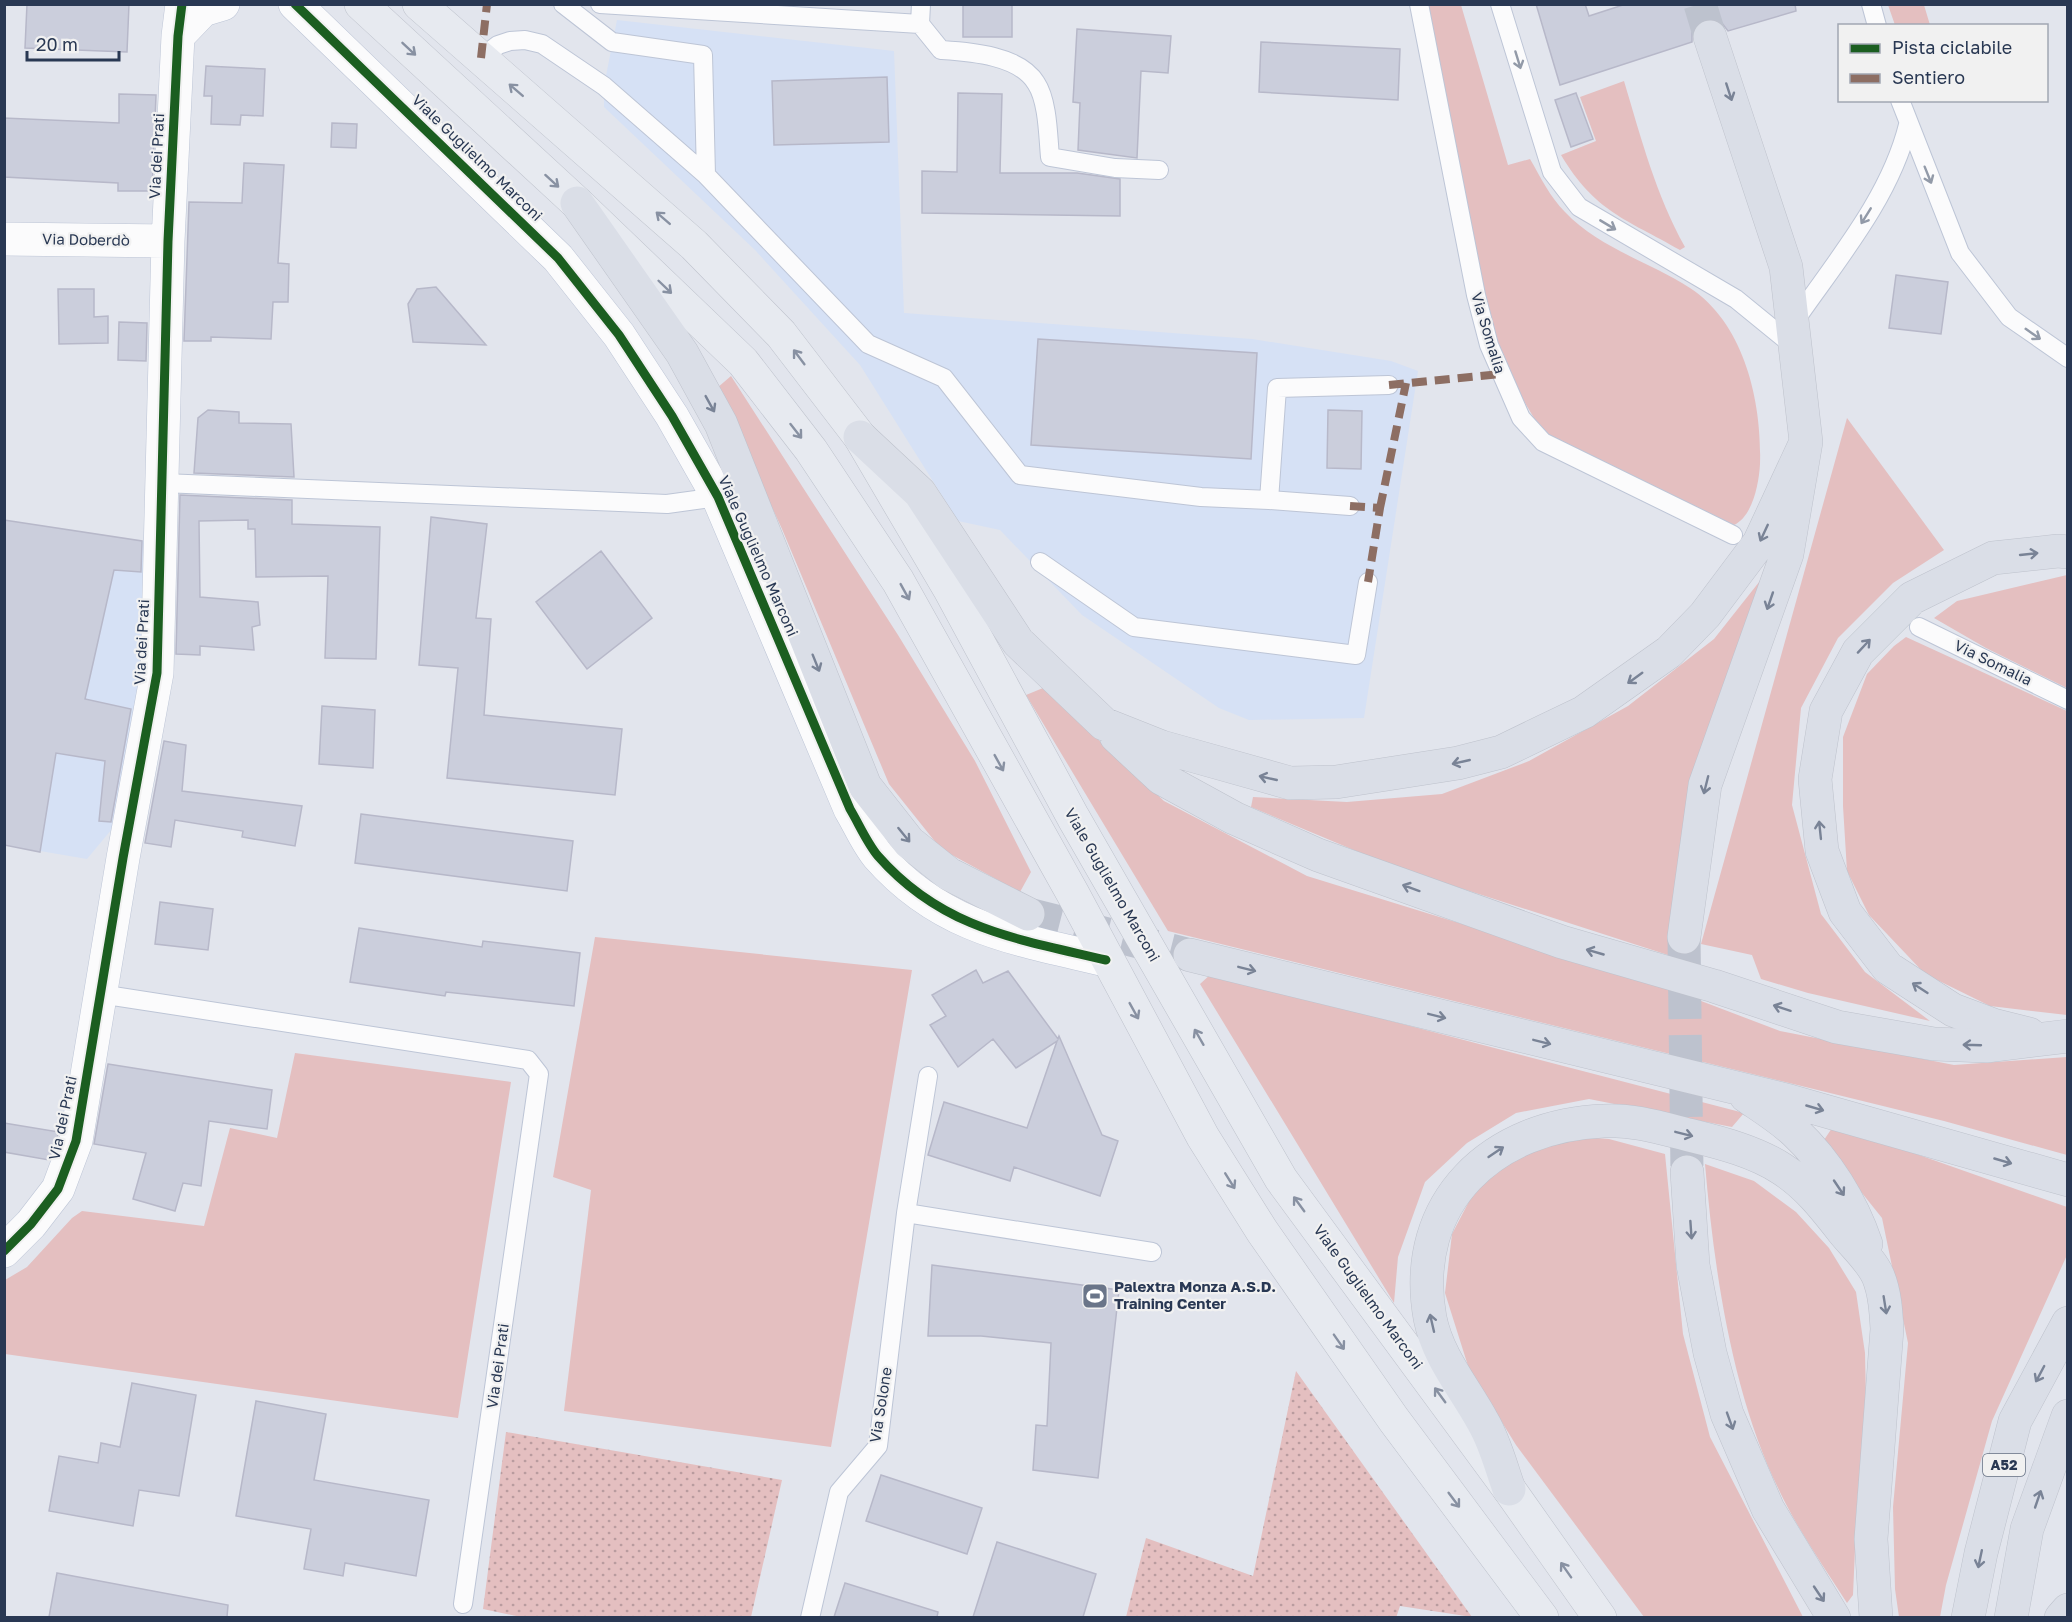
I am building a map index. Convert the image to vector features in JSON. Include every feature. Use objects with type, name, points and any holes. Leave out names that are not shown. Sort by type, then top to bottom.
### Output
[{"type":"highway","points":[[1684,937],[1705,785],[1787,554],[1806,442],[1786,267],[1710,37]]},
{"type":"highway","points":[[577,203],[682,353],[721,424],[865,786],[909,842],[949,874],[1028,914]]},
{"type":"highway","points":[[860,437],[920,493],[1018,642],[1161,778],[1234,818],[1318,855],[1562,942],[1714,986],[1837,1027],[1934,1044],[1986,1046],[2060,1038]]},
{"type":"highway","points":[[1104,724],[1162,747],[1290,783],[1336,782],[1397,774],[1502,752],[1584,712],[1669,652],[1705,615],[1760,543],[1806,442]]},
{"type":"highway","points":[[2060,1038],[1993,1025],[1953,1010],[1888,968],[1845,912],[1822,850],[1815,780],[1826,711],[1858,652],[1912,598],[1993,558],[2067,552]]},
{"type":"highway","points":[[1190,955],[1790,1101],[2067,1180]]},
{"type":"highway","points":[[1738,1089],[1795,1132],[1849,1202],[1877,1274],[1885,1302],[1887,1329],[1871,1539],[1876,1617]]},
{"type":"highway","points":[[1509,1489],[1485,1424],[1440,1355],[1430,1318],[1427,1287],[1430,1256],[1447,1207],[1466,1177],[1506,1146],[1538,1131],[1605,1120],[1634,1122],[1719,1142],[1781,1168],[1811,1192],[1877,1274]]},
{"type":"highway","points":[[1687,1172],[1693,1264],[1710,1353],[1727,1414],[1768,1509],[1834,1617]]},
{"type":"highway","name":"A52","points":[[1968,1617],[1981,1553],[2015,1421],[2067,1323]]},
{"type":"highway","name":"A52","points":[[2011,1617],[2027,1529],[2067,1416]]},
{"type":"highway","points":[[2061,1617],[2067,1610]]},
{"type":"main road","name":"Viale Guglielmo Marconi","points":[[419,4],[694,245],[781,334],[860,437],[950,590],[1073,818],[1281,1179],[1600,1617]]},
{"type":"main road","points":[[364,7],[577,203],[743,362],[811,450],[898,581],[1067,884],[1203,1137],[1262,1231],[1394,1420],[1542,1617]]},
{"type":"street","name":"Via dei Prati","points":[[4,1251],[46,1207],[69,1166],[82,1114],[100,994],[158,673],[168,241],[180,20],[224,4]]},
{"type":"street","name":"Viale Guglielmo Marconi","points":[[295,4],[558,258],[625,344],[672,416],[718,497],[850,809],[877,854],[915,893],[963,921],[1012,938],[1106,960]]},
{"type":"street","name":"Via Doberdò","points":[[4,239],[168,241]]},
{"type":"lane","points":[[563,4],[612,42],[704,55],[706,175]]},
{"type":"lane","points":[[600,4],[920,24]]},
{"type":"lane","points":[[921,4],[920,24],[941,50],[973,52],[1010,61],[1036,82],[1046,115],[1050,157],[1115,168],[1159,170]]},
{"type":"lane","name":"Via Somalia","points":[[1419,4],[1476,295],[1489,345],[1521,418],[1543,442],[1733,535]]},
{"type":"lane","points":[[1500,4],[1552,172],[1579,207],[1736,299],[1794,336],[1873,205],[1901,153],[1908,125]]},
{"type":"lane","points":[[1871,4],[1876,24]]},
{"type":"lane","points":[[481,58],[498,45],[525,40],[542,44],[604,86],[706,175],[868,344],[944,378],[1020,475],[1202,497],[1350,506]]},
{"type":"lane","points":[[1901,102],[1960,253],[2009,317],[2067,358]]},
{"type":"lane","points":[[1269,500],[1277,388],[1389,385]]},
{"type":"lane","points":[[164,483],[667,504],[718,497]]},
{"type":"lane","points":[[1040,562],[1134,627],[1356,655],[1368,582]]},
{"type":"lane","name":"Via Somalia","points":[[1919,627],[2067,700]]},
{"type":"lane","name":"Via dei Prati","points":[[100,994],[528,1060],[539,1074],[463,1604]]},
{"type":"lane","name":"Via Solone","points":[[810,1617],[839,1492],[878,1446],[906,1213],[928,1076]]},
{"type":"lane","points":[[906,1213],[1152,1251]]},
{"type":"shaded area","points":[[1427,5],[1461,5],[1508,165],[1530,159],[1555,200],[1578,225],[1609,245],[1690,288],[1709,303],[1737,343],[1753,391],[1760,440],[1760,464],[1754,498],[1741,521],[1734,525],[1552,438],[1534,418],[1499,352],[1487,308]]},
{"type":"shaded area","points":[[1888,5],[1924,5],[1930,24],[1895,24]]},
{"type":"shaded area","points":[[617,20],[894,51],[904,313],[1252,339],[1391,361],[1418,371],[1364,718],[1249,720],[1219,708],[1082,615],[1000,530],[958,521],[860,365],[755,250],[604,107],[604,86]]},
{"type":"shaded area","points":[[1624,81],[1657,187],[1685,247],[1680,250],[1599,202],[1586,190],[1561,155],[1596,141],[1580,97]]},
{"type":"shaded area","points":[[731,376],[898,635],[975,761],[1031,872],[1020,892],[941,849],[889,784],[782,529],[717,388]]},
{"type":"shaded area","points":[[1847,418],[1944,550],[1893,583],[1838,638],[1801,708],[1792,805],[1821,914],[1865,972],[1930,1021],[1808,993],[1761,979],[1752,955],[1701,944]]},
{"type":"shaded area","points":[[4,520],[150,542],[136,710],[117,823],[87,859],[5,845]]},
{"type":"shaded area","points":[[1767,572],[1732,660],[1705,743],[1668,955],[1392,866],[1251,807],[1253,797],[1347,802],[1442,794],[1529,761],[1628,706],[1714,639]]},
{"type":"shaded area","points":[[2067,575],[2067,688],[1986,648],[1934,618],[1957,601]]},
{"type":"shaded area","points":[[1906,637],[2067,711],[2067,1015],[1990,1006],[1925,974],[1869,915],[1847,871],[1843,806],[1843,737],[1867,674]]},
{"type":"shaded area","points":[[1043,688],[1164,801],[1307,876],[1659,985],[1780,1031],[1954,1065],[2067,1057],[2067,1155],[1944,1121],[1168,931],[1026,695]]},
{"type":"shaded area","points":[[595,937],[912,970],[831,1447],[564,1411],[591,1190],[553,1177]]},
{"type":"shaded area","points":[[1211,974],[1744,1113],[1732,1127],[1589,1099],[1516,1113],[1467,1143],[1425,1182],[1398,1257],[1394,1303],[1200,984]]},
{"type":"shaded area","points":[[295,1053],[511,1082],[458,1418],[5,1354],[5,1280],[27,1267],[72,1218],[82,1211],[204,1226],[230,1128],[277,1138]]},
{"type":"shaded area","points":[[1834,1125],[2067,1207],[2067,1255],[1992,1421],[1946,1585],[1940,1617],[1899,1617],[1895,1589],[1893,1507],[1908,1343],[1882,1218],[1822,1143]]},
{"type":"shaded area","points":[[1568,1136],[1609,1139],[1665,1154],[1683,1334],[1710,1437],[1803,1617],[1644,1617],[1516,1445],[1469,1369],[1445,1293],[1452,1234],[1475,1190],[1519,1145]]},
{"type":"shaded area","points":[[1705,1164],[1754,1181],[1796,1212],[1829,1248],[1856,1292],[1865,1353],[1866,1400],[1857,1504],[1853,1595],[1847,1603],[1786,1505],[1763,1453],[1749,1413],[1737,1373],[1720,1288]]},
{"type":"shaded area","points":[[1296,1371],[1472,1617],[1400,1606],[1396,1618],[1126,1617],[1146,1538],[1253,1576]]},
{"type":"shaded area","points":[[506,1432],[782,1480],[751,1617],[526,1618],[483,1609]]},
{"type":"building","points":[[27,4],[129,4],[127,52],[25,48]]},
{"type":"building","points":[[963,4],[1012,4],[1012,37],[963,37]]},
{"type":"building","points":[[1536,4],[1585,4],[1589,16],[1626,4],[1795,4],[1796,11],[1728,31],[1722,23],[1713,19],[1705,19],[1696,25],[1692,33],[1692,42],[1560,85]]},
{"type":"building","points":[[1077,29],[1171,36],[1168,73],[1141,71],[1137,158],[1078,150],[1080,103],[1073,102]]},
{"type":"building","points":[[1261,42],[1400,49],[1398,100],[1259,92]]},
{"type":"building","points":[[206,66],[265,69],[263,116],[241,115],[240,125],[211,124],[212,96],[204,96]]},
{"type":"building","points":[[887,77],[889,142],[774,145],[772,81]]},
{"type":"building","points":[[958,93],[1002,94],[1000,173],[1077,173],[1120,179],[1120,216],[922,213],[922,171],[957,172]]},
{"type":"building","points":[[1576,93],[1593,139],[1571,147],[1555,100]]},
{"type":"building","points":[[119,94],[156,95],[152,191],[118,191],[118,183],[4,177],[4,118],[119,123]]},
{"type":"building","points":[[332,123],[357,124],[356,148],[331,147]]},
{"type":"building","points":[[244,163],[284,165],[278,263],[289,264],[288,302],[273,302],[271,339],[211,337],[211,341],[184,341],[189,202],[242,203]]},
{"type":"building","points":[[1896,275],[1948,282],[1941,334],[1889,328]]},
{"type":"building","points":[[436,287],[486,345],[413,342],[408,304],[417,289]]},
{"type":"building","points":[[58,289],[94,289],[94,317],[108,316],[108,343],[59,344]]},
{"type":"building","points":[[119,322],[147,323],[146,361],[118,360]]},
{"type":"building","points":[[1038,339],[1257,353],[1251,459],[1031,445]]},
{"type":"building","points":[[208,410],[239,412],[239,423],[291,424],[294,477],[194,473],[198,418]]},
{"type":"building","points":[[1328,410],[1362,411],[1361,469],[1327,468]]},
{"type":"building","points":[[180,495],[292,500],[292,524],[380,527],[376,659],[325,658],[328,576],[256,577],[255,529],[248,529],[248,520],[199,521],[200,597],[258,602],[260,625],[252,627],[254,650],[200,646],[200,655],[176,654]]},
{"type":"building","points":[[431,517],[487,524],[476,618],[491,619],[484,715],[622,729],[615,795],[447,778],[458,668],[419,665]]},
{"type":"building","points":[[4,520],[142,541],[141,572],[114,570],[85,699],[131,709],[111,822],[99,821],[105,761],[56,753],[40,852],[4,845]]},
{"type":"building","points":[[601,551],[652,618],[587,669],[536,602]]},
{"type":"building","points":[[322,706],[375,710],[373,768],[319,764]]},
{"type":"building","points":[[164,741],[186,745],[182,791],[302,806],[295,846],[242,837],[243,831],[175,820],[171,847],[145,843]]},
{"type":"building","points":[[361,814],[573,841],[567,891],[355,863]]},
{"type":"building","points":[[160,902],[213,909],[208,950],[155,944]]},
{"type":"building","points":[[359,928],[482,947],[483,941],[580,953],[574,1006],[446,992],[445,996],[350,982]]},
{"type":"building","points":[[976,970],[983,983],[1008,971],[1058,1039],[1059,1036],[1102,1135],[1118,1141],[1100,1196],[1014,1167],[1010,1181],[928,1155],[944,1102],[1027,1128],[1057,1041],[1016,1068],[993,1039],[958,1067],[930,1025],[946,1016],[932,995]]},
{"type":"building","points":[[108,1064],[272,1090],[267,1129],[209,1121],[201,1186],[183,1183],[175,1211],[133,1199],[146,1153],[94,1144]]},
{"type":"building","points":[[4,1123],[59,1132],[49,1160],[4,1152]]},
{"type":"building","points":[[932,1265],[1119,1290],[1098,1478],[1033,1470],[1036,1425],[1047,1426],[1051,1343],[981,1336],[928,1336]]},
{"type":"building","points":[[132,1383],[196,1395],[179,1496],[139,1490],[133,1526],[49,1511],[59,1456],[98,1463],[101,1443],[120,1447]]},
{"type":"building","points":[[256,1401],[326,1414],[314,1480],[429,1500],[416,1576],[345,1563],[343,1576],[304,1569],[311,1529],[236,1516]]},
{"type":"building","points":[[881,1475],[982,1508],[967,1554],[866,1521]]},
{"type":"building","points":[[997,1542],[1096,1574],[1083,1617],[973,1617]]},
{"type":"building","points":[[57,1573],[228,1605],[227,1617],[49,1617]]},
{"type":"building","points":[[845,1583],[938,1612],[937,1617],[834,1617]]},
{"type":"tunnel","points":[[1700,4],[1710,37]]},
{"type":"tunnel","points":[[1028,914],[1190,955]]},
{"type":"tunnel","points":[[1684,937],[1687,1172]]},
{"type":"marked path","points":[[481,58],[487,4]]},
{"type":"marked path","points":[[1389,385],[1500,374]]},
{"type":"marked path","points":[[1380,508],[1406,383]]},
{"type":"marked path","points":[[1350,506],[1380,508],[1368,582]]},
{"type":"cycle path","points":[[4,1251],[31,1224],[58,1189],[76,1141],[123,858],[157,673],[168,241],[178,36],[182,4]]},
{"type":"cycle path","points":[[295,4],[558,258],[619,335],[672,416],[718,497],[850,809],[878,856],[903,881],[928,900],[955,915],[1012,937],[1106,960]]},
{"type":"place","name":"Palextra Monza A.S.D. Training Center","points":[[1095,1296]]}]
